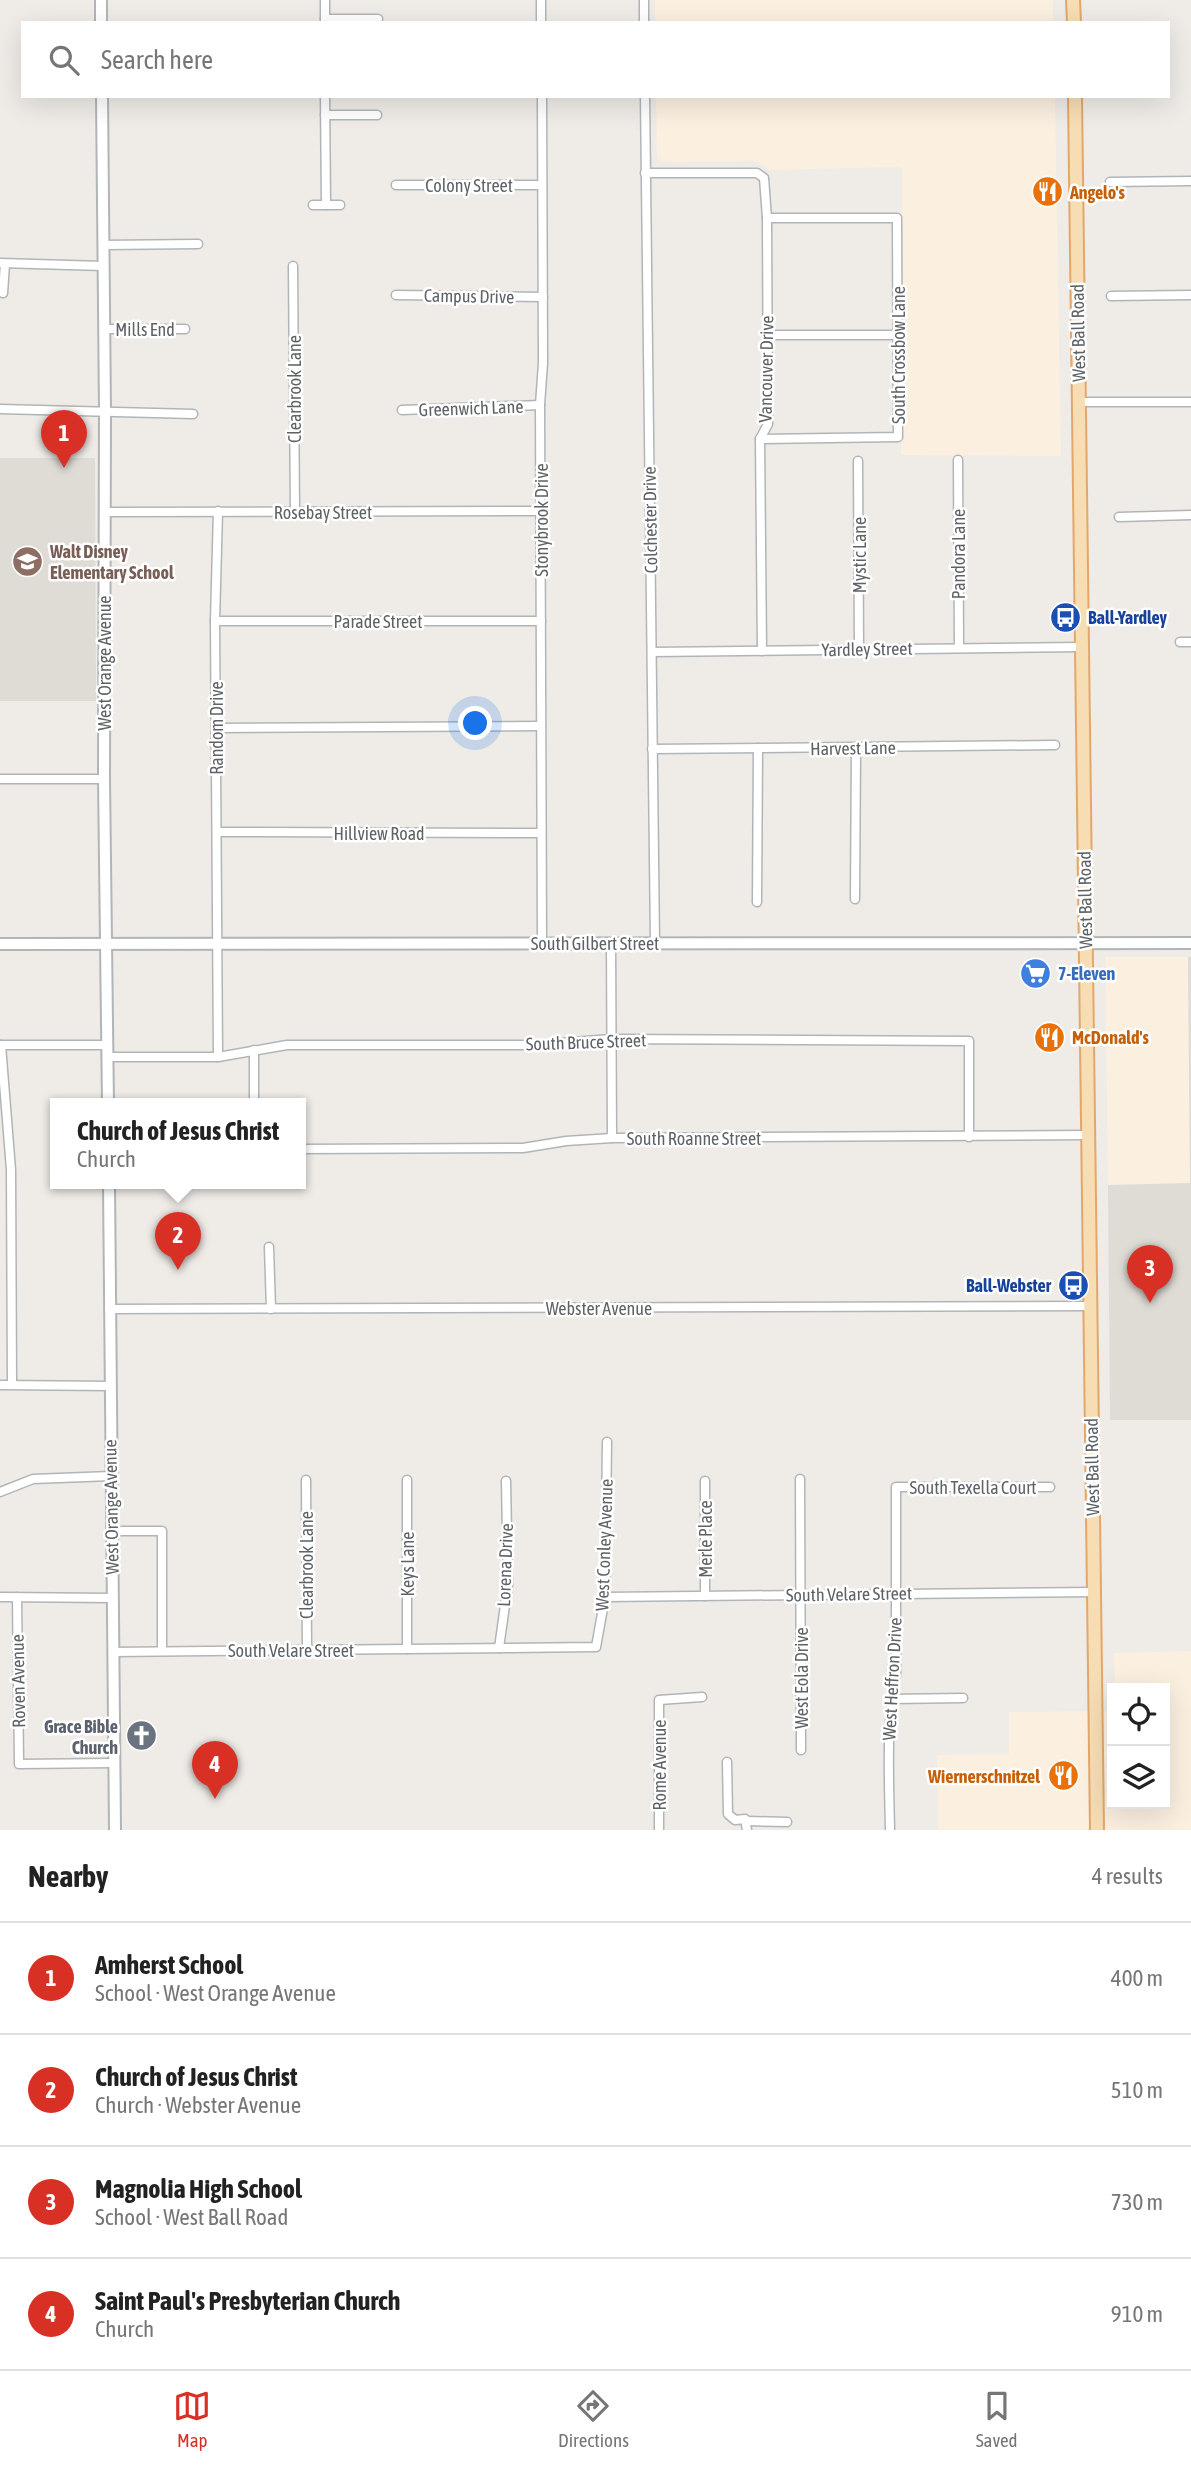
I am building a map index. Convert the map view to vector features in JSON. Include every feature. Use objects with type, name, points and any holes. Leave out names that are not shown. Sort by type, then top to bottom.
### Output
[{"type":"main road","points":[[1073,0],[1074,21]]},
{"type":"main road","name":"West Ball Road","points":[[1075,98],[1097,1830]]},
{"type":"street","points":[[101,0],[101,21]]},
{"type":"street","points":[[325,0],[325,21],[378,19]]},
{"type":"street","points":[[541,0],[541,21]]},
{"type":"street","points":[[644,0],[644,21]]},
{"type":"street","name":"West Orange Avenue","points":[[102,98],[108,1098]]},
{"type":"street","points":[[325,98],[326,205]]},
{"type":"street","name":"Stonybrook Drive","points":[[542,98],[542,944]]},
{"type":"street","name":"Colchester Drive","points":[[645,98],[654,943]]},
{"type":"street","points":[[325,115],[377,115]]},
{"type":"street","name":"Vancouver Drive","points":[[645,173],[757,173],[764,178],[768,424],[760,439],[762,651]]},
{"type":"street","points":[[1110,182],[1191,181]]},
{"type":"street","name":"Colony Street","points":[[396,185],[542,185]]},
{"type":"street","points":[[313,205],[340,205]]},
{"type":"street","name":"South Crossbow Lane","points":[[760,439],[898,437],[897,218],[766,218]]},
{"type":"street","points":[[103,245],[198,244]]},
{"type":"street","points":[[3,293],[2,263],[103,266]]},
{"type":"street","name":"Clearbrook Lane","points":[[293,266],[295,512]]},
{"type":"street","name":"Campus Drive","points":[[396,295],[543,297]]},
{"type":"street","points":[[1111,296],[1191,295]]},
{"type":"street","name":"Mills End","points":[[104,329],[185,329]]},
{"type":"street","points":[[767,335],[898,335]]},
{"type":"street","points":[[1079,402],[1191,402]]},
{"type":"street","name":"Greenwich Lane","points":[[402,410],[540,405]]},
{"type":"street","points":[[0,409],[193,414]]},
{"type":"street","name":"Pandora Lane","points":[[958,460],[959,648]]},
{"type":"street","name":"Mystic Lane","points":[[858,461],[859,650]]},
{"type":"street","name":"Random Drive","points":[[218,511],[215,621],[218,1057]]},
{"type":"street","name":"Rosebay Street","points":[[104,512],[541,511]]},
{"type":"street","points":[[1119,517],[1191,515]]},
{"type":"street","name":"Parade Street","points":[[215,621],[541,621]]},
{"type":"street","points":[[1180,642],[1191,642]]},
{"type":"street","name":"Yardley Street","points":[[652,652],[1082,647]]},
{"type":"street","points":[[216,727],[541,726]]},
{"type":"street","name":"Harvest Lane","points":[[652,749],[1055,745]]},
{"type":"street","points":[[757,902],[758,748]]},
{"type":"street","points":[[855,899],[856,748]]},
{"type":"street","points":[[0,779],[104,779]]},
{"type":"street","name":"Hillview Road","points":[[217,832],[541,833]]},
{"type":"street","points":[[611,943],[612,1138]]},
{"type":"street","name":"South Gilbert Street","points":[[0,944],[1191,943]]},
{"type":"street","name":"South Bruce Street","points":[[108,1057],[218,1057],[287,1045],[534,1045],[611,1039],[969,1041],[969,1137]]},
{"type":"street","points":[[12,1384],[11,1170],[0,1045],[108,1045]]},
{"type":"street","points":[[254,1050],[254,1098]]},
{"type":"street","name":"South Roanne Street","points":[[306,1149],[523,1148],[566,1141],[612,1138],[1088,1135]]},
{"type":"street","name":"West Orange Avenue","points":[[108,1189],[115,1830]]},
{"type":"street","points":[[270,1247],[271,1309]]},
{"type":"street","name":"Webster Avenue","points":[[109,1309],[1090,1306]]},
{"type":"street","points":[[0,1385],[110,1387]]},
{"type":"street","name":"West Conley Avenue","points":[[596,1647],[605,1597],[607,1442]]},
{"type":"street","points":[[0,1492],[33,1479],[111,1476]]},
{"type":"street","name":"West Eola Drive","points":[[800,1479],[801,1750]]},
{"type":"street","name":"Clearbrook Lane","points":[[306,1480],[307,1650]]},
{"type":"street","name":"Keys Lane","points":[[407,1480],[407,1649]]},
{"type":"street","name":"Lorena Drive","points":[[499,1648],[508,1584],[506,1481]]},
{"type":"street","name":"Merle Place","points":[[705,1481],[705,1596]]},
{"type":"street","name":"South Texella Court","points":[[896,1487],[1050,1487]]},
{"type":"street","name":"West Heffron Drive","points":[[890,1830],[889,1740],[891,1699],[896,1674],[896,1487]]},
{"type":"street","points":[[112,1531],[162,1531],[162,1651]]},
{"type":"street","name":"South Velare Street","points":[[605,1597],[1094,1592]]},
{"type":"street","points":[[0,1597],[112,1598]]},
{"type":"street","name":"Roven Avenue","points":[[17,1597],[19,1764],[114,1763]]},
{"type":"street","name":"South Velare Street","points":[[113,1652],[596,1647]]},
{"type":"street","name":"Rome Avenue","points":[[659,1830],[659,1700],[702,1697]]},
{"type":"street","points":[[891,1699],[962,1698]]},
{"type":"street","points":[[727,1762],[728,1814],[735,1820],[745,1819],[747,1826],[787,1822]]},
{"type":"shaded area","points":[[655,0],[1053,0],[1053,21],[655,21]]},
{"type":"shaded area","points":[[656,98],[1055,98],[1061,456],[901,455],[902,169],[769,170],[752,161],[662,162],[657,158]]},
{"type":"shaded area","points":[[0,458],[95,458],[96,701],[0,701]]},
{"type":"shaded area","points":[[1105,957],[1188,957],[1190,1184],[1108,1185]]},
{"type":"shaded area","points":[[1188,957],[1191,957],[1191,1420],[1110,1420],[1108,1185],[1190,1183]]},
{"type":"shaded area","points":[[1191,1651],[1191,1830],[938,1830],[937,1755],[1009,1754],[1009,1712],[1107,1711],[1107,1809],[1170,1809],[1170,1683],[1115,1683],[1114,1653]]},
{"type":"place","name":"Angelo's","points":[[1047,192]]},
{"type":"place","name":"Amherst School","points":[[64,468]]},
{"type":"place","name":"Walt Disney Elementary School","points":[[27,561]]},
{"type":"place","name":"Ball-Yardley","points":[[1065,617]]},
{"type":"place","name":"7-Eleven","points":[[1035,973]]},
{"type":"place","name":"McDonald's","points":[[1049,1037]]},
{"type":"place","name":"Church of Jesus Christ","points":[[178,1270]]},
{"type":"place","name":"Ball-Webster","points":[[1074,1285]]},
{"type":"place","name":"Magnolia High School","points":[[1150,1303]]},
{"type":"place","name":"Grace Bible Church","points":[[141,1736]]},
{"type":"place","name":"Wiernerschnitzel","points":[[1063,1776]]},
{"type":"place","name":"Saint Paul's Presbyterian Church","points":[[215,1799]]}]
